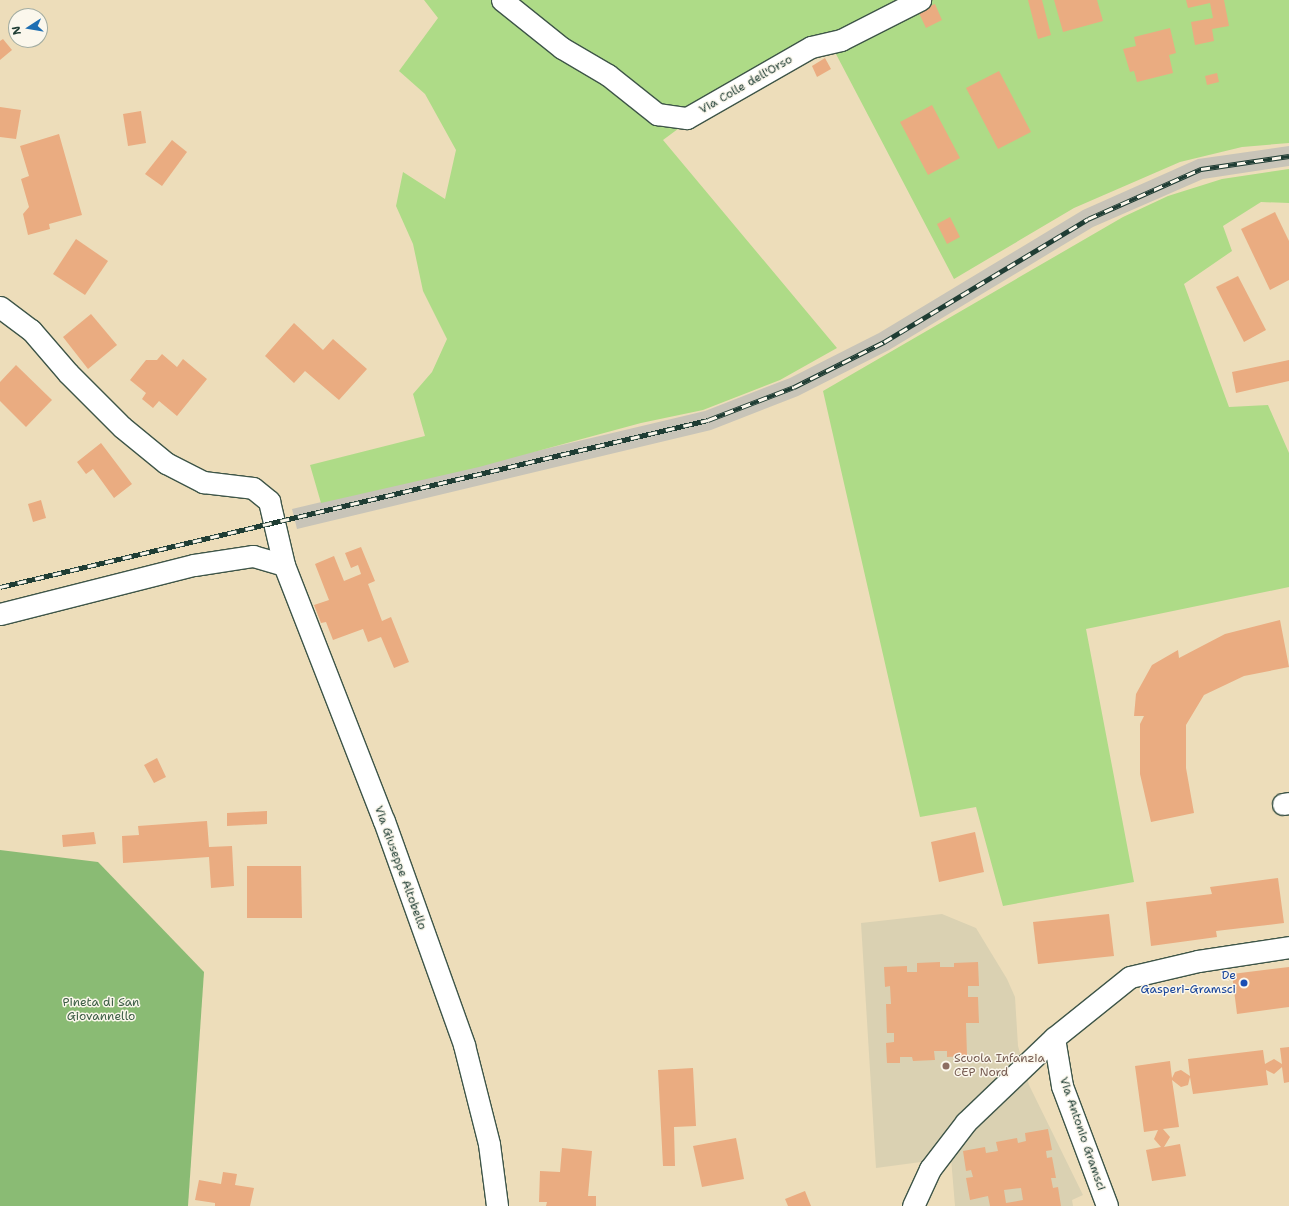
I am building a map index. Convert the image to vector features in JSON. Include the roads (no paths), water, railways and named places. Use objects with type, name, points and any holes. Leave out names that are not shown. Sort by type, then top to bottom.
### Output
[{"type":"street","name":"Via Colle dell'Orso","points":[[502,0],[562,48],[608,74],[658,114],[687,118],[811,47],[841,40],[920,0]]},
{"type":"street","name":"Via Giuseppe Altobello","points":[[0,306],[31,330],[68,373],[122,427],[166,463],[203,482],[252,488],[269,501],[284,566],[384,821],[464,1045],[489,1144],[497,1206]]},
{"type":"street","points":[[0,614],[194,565],[253,556],[284,566]]},
{"type":"street","points":[[913,1206],[930,1169],[966,1122],[1054,1038],[1130,977],[1198,961],[1289,948]]},
{"type":"street","name":"Via Antonio Gramsci","points":[[1054,1038],[1062,1086],[1107,1206]]},
{"type":"railway","points":[[0,587],[708,420],[794,387],[884,342],[1088,219],[1201,169],[1289,156]]},
{"type":"place","name":"De Gasperi-Gramsci","points":[[1244,983]]},
{"type":"place","name":"Scuola Infanzia CEP Nord","points":[[946,1066]]},
{"type":"park label","name":"Pineta di San Giovannello","points":[[101,1010]]}]
